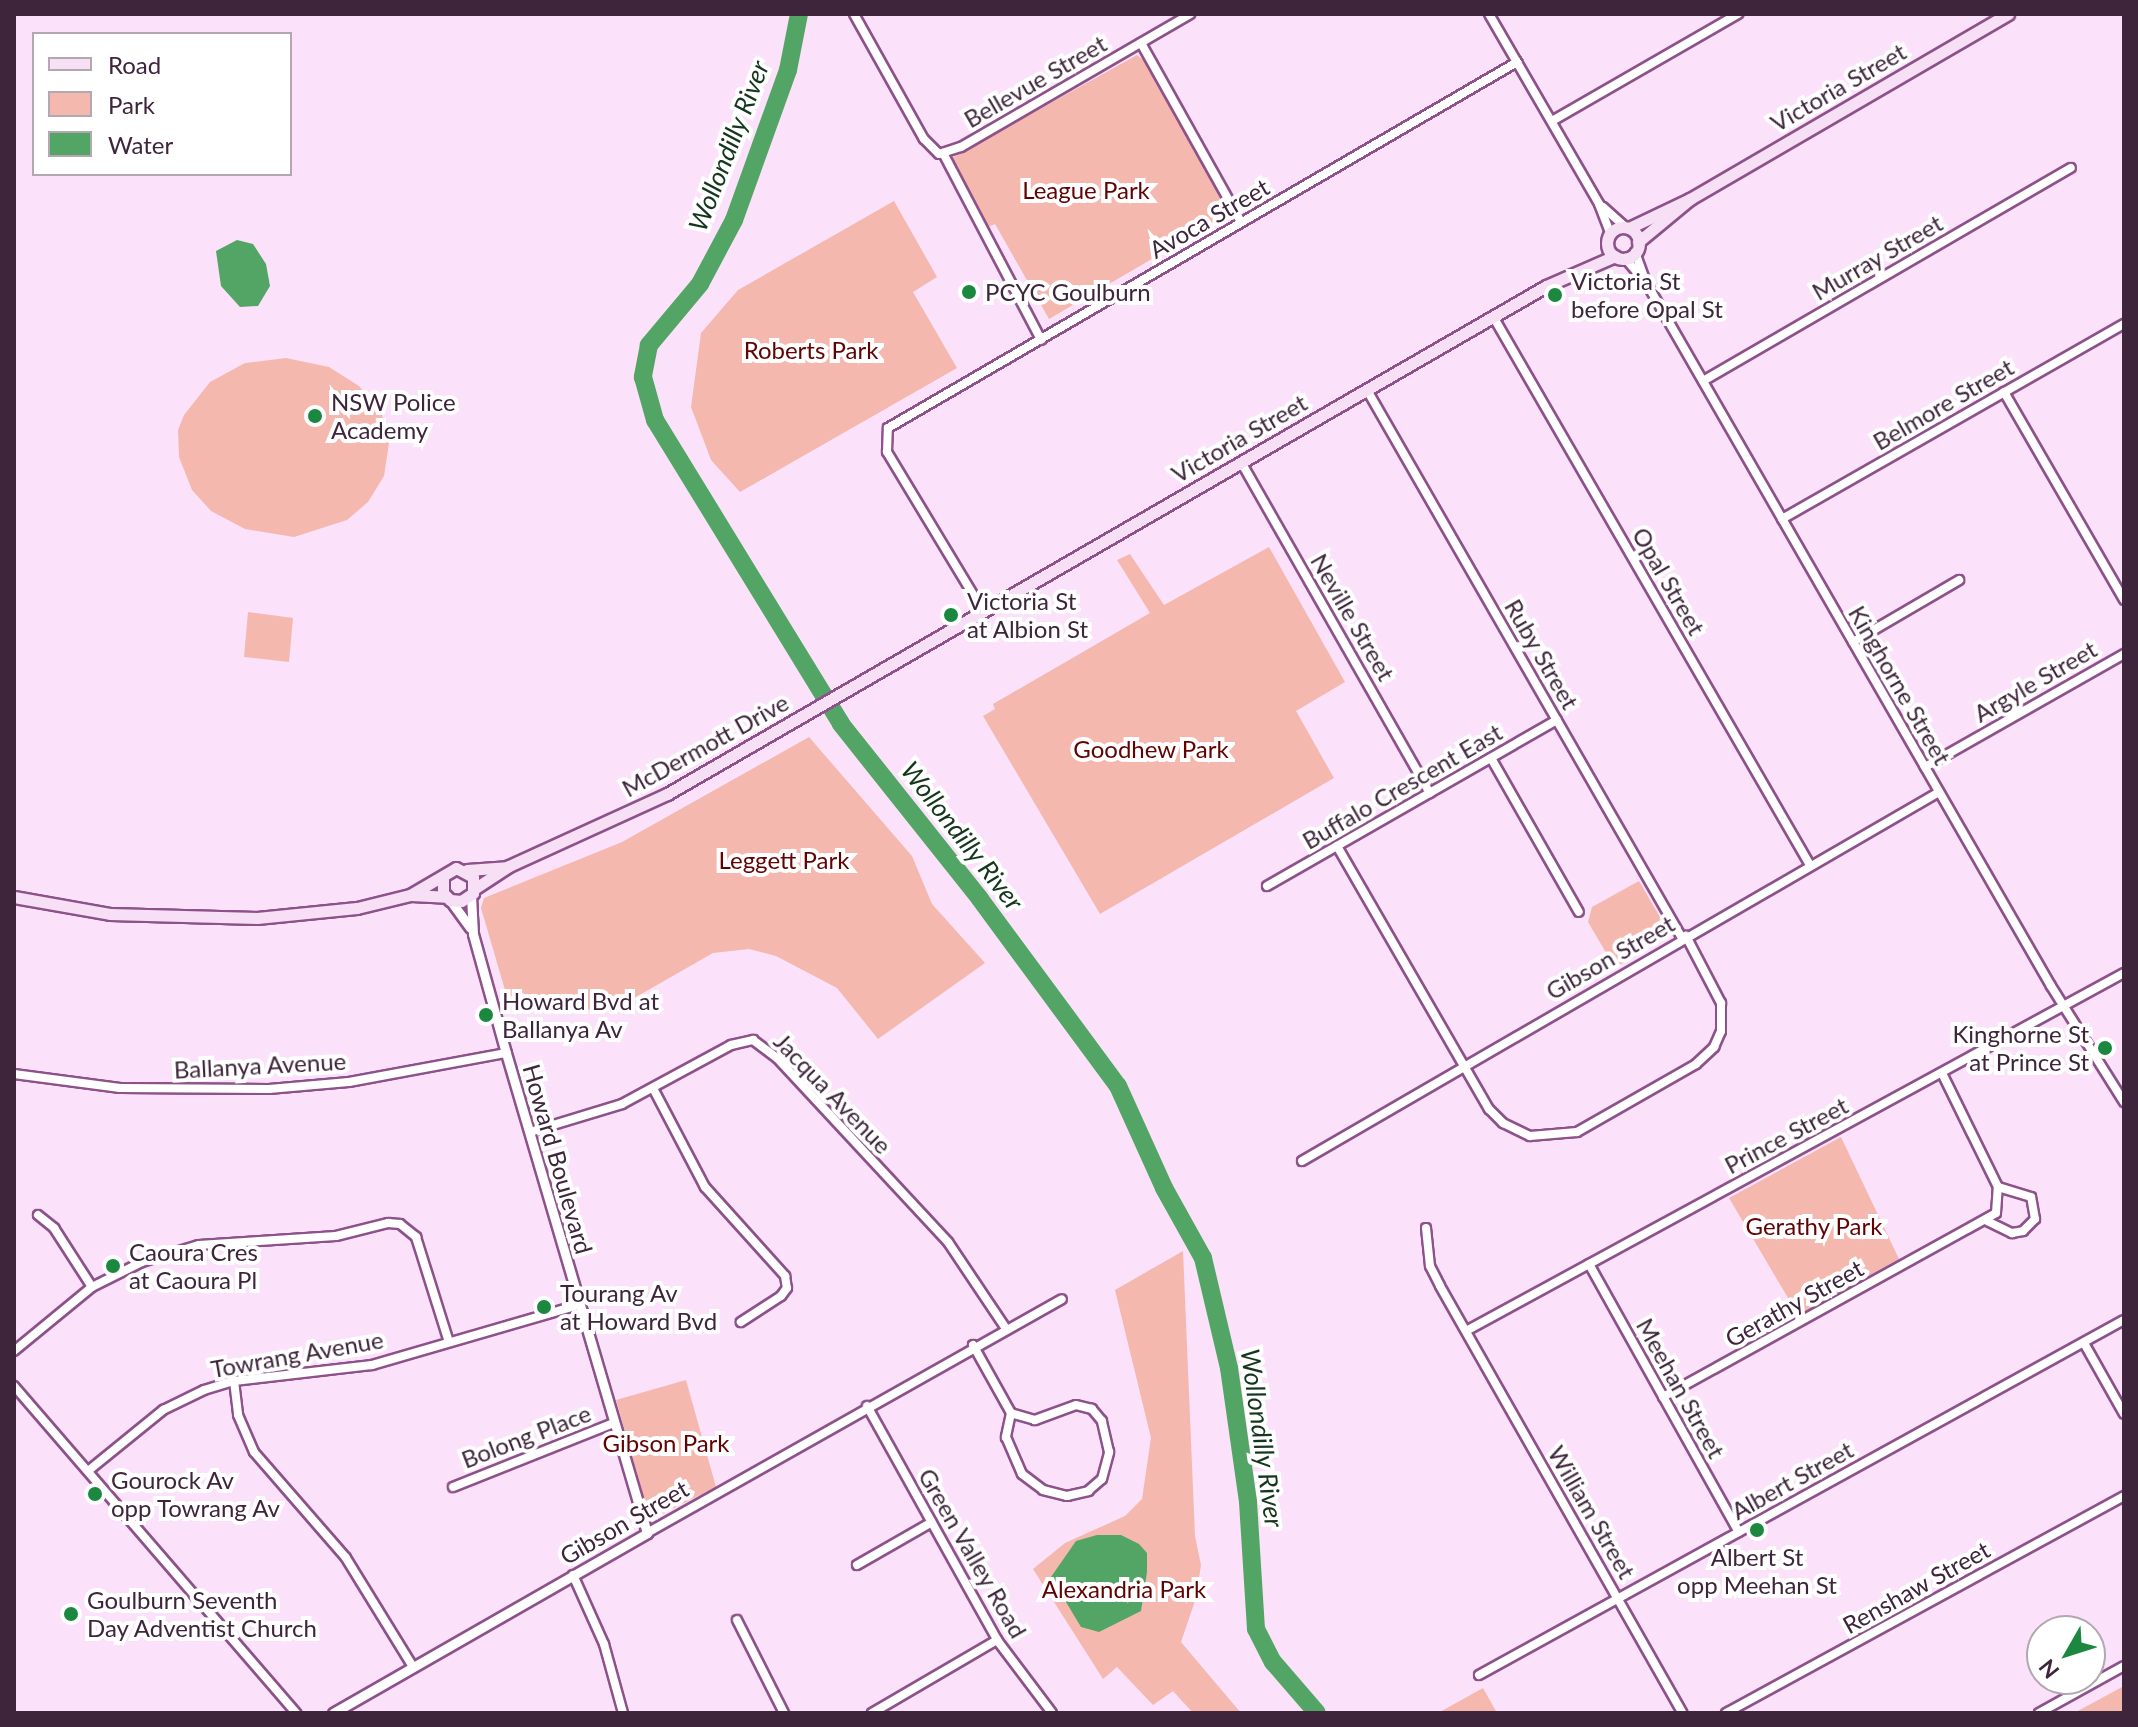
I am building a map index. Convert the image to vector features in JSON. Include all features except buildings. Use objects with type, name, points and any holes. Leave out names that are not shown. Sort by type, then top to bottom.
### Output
[{"type":"main road","name":"Victoria Street","points":[[1582,266],[1609,238],[1690,199],[2008,14]]},
{"type":"main road","name":"Victoria Street","points":[[918,649],[1582,266],[1628,252],[1690,199]]},
{"type":"main road","points":[[1627,228],[1628,252]]},
{"type":"main road","points":[[1609,238],[1628,252]]},
{"type":"main road","name":"McDermott Drive","points":[[472,892],[509,866],[655,800],[918,649]]},
{"type":"main road","name":"McDermott Drive","points":[[443,878],[450,870],[509,866]]},
{"type":"main road","points":[[14,897],[110,914],[208,919],[330,911],[410,895],[448,898],[472,892],[467,870]]},
{"type":"main road","points":[[410,895],[443,878],[448,898]]},
{"type":"street","points":[[854,14],[924,139],[941,153],[1041,340]]},
{"type":"street","name":"Bellevue Street","points":[[941,153],[1190,14]]},
{"type":"street","points":[[1489,14],[1599,204],[1609,238]]},
{"type":"street","points":[[1552,121],[1738,14]]},
{"type":"street","points":[[1141,43],[1241,222]]},
{"type":"street","name":"Avoca Street","points":[[983,611],[887,452],[884,435],[896,422],[1517,62]]},
{"type":"street","name":"Murray Street","points":[[1703,381],[2071,168]]},
{"type":"street","points":[[1599,204],[1627,228]]},
{"type":"street","name":"Kinghorne Street","points":[[1628,252],[1939,792],[2124,1102]]},
{"type":"street","name":"Opal Street","points":[[1494,318],[1810,865]]},
{"type":"street","name":"Belmore Street","points":[[1782,519],[2124,324]]},
{"type":"street","name":"Ruby Street","points":[[1337,846],[1463,1065],[1503,1123],[1530,1136],[1549,1138],[1577,1132],[1689,1069],[1714,1047],[1722,1012],[1719,995],[1367,390]]},
{"type":"street","points":[[2004,392],[2124,600]]},
{"type":"street","name":"Neville Street","points":[[1241,462],[1430,793]]},
{"type":"street","points":[[1853,642],[1959,580]]},
{"type":"street","name":"Argyle Street","points":[[1925,767],[2124,654]]},
{"type":"street","name":"Buffalo Crescent East","points":[[1267,886],[1557,720]]},
{"type":"street","points":[[1491,758],[1579,912]]},
{"type":"street","name":"Gibson Street","points":[[1302,1161],[1939,792]]},
{"type":"street","name":"Howard Boulevard","points":[[472,892],[473,934],[647,1533]]},
{"type":"street","name":"Howard Boulevard","points":[[448,898],[473,934]]},
{"type":"street","name":"Prince Street","points":[[1466,1331],[2124,973]]},
{"type":"street","name":"Jacqua Avenue","points":[[530,1132],[654,1090],[742,1040],[765,1047],[948,1242],[1005,1327]]},
{"type":"street","name":"Ballanya Avenue","points":[[14,1074],[120,1088],[269,1089],[349,1082],[506,1053]]},
{"type":"street","points":[[1942,1073],[1998,1187],[1999,1207],[1987,1221],[2012,1233],[2023,1231],[2035,1219],[2034,1201],[2027,1193],[1998,1187]]},
{"type":"street","points":[[654,1090],[705,1187],[785,1276],[787,1288],[781,1296],[741,1322]]},
{"type":"street","points":[[38,1215],[54,1228],[92,1287]]},
{"type":"street","name":"Gerathy Street","points":[[1663,1397],[1987,1221]]},
{"type":"street","points":[[14,1351],[92,1287],[142,1262],[199,1245],[336,1236],[400,1224],[420,1247],[449,1342]]},
{"type":"street","name":"William Street","points":[[1426,1228],[1430,1266],[1683,1713]]},
{"type":"street","name":"Meehan Street","points":[[1589,1264],[1739,1532]]},
{"type":"street","name":"Gibson Street","points":[[333,1713],[973,1345],[1062,1299]]},
{"type":"street","name":"Towrang Avenue","points":[[88,1471],[163,1410],[234,1381],[340,1371],[579,1305]]},
{"type":"street","name":"Albert Street","points":[[1479,1675],[2124,1320]]},
{"type":"street","points":[[2084,1343],[2124,1414]]},
{"type":"street","points":[[973,1345],[1011,1413],[1006,1437],[1009,1452],[1032,1484],[1067,1496],[1088,1491],[1102,1479],[1109,1452],[1102,1421],[1092,1409],[1076,1405],[1035,1420],[1011,1413]]},
{"type":"street","points":[[234,1381],[238,1415],[254,1452],[346,1558],[413,1667]]},
{"type":"street","points":[[14,1386],[296,1713]]},
{"type":"street","name":"Green Valley Road","points":[[867,1406],[997,1640],[1052,1713]]},
{"type":"street","name":"Bolong Place","points":[[453,1487],[614,1423]]},
{"type":"street","name":"Renshaw Street","points":[[1726,1713],[2124,1496]]},
{"type":"street","points":[[857,1565],[932,1522]]},
{"type":"street","points":[[573,1575],[604,1644],[623,1713]]},
{"type":"street","points":[[737,1620],[784,1713]]},
{"type":"street","points":[[872,1713],[997,1640]]},
{"type":"street","points":[[2039,1713],[2124,1666]]},
{"type":"green space","name":"League Park","points":[[1137,55],[1146,62],[1229,214],[1049,319],[995,224],[986,228],[950,159]]},
{"type":"green space","name":"Roberts Park","points":[[894,201],[937,277],[913,292],[957,368],[740,492],[711,460],[691,407],[701,333],[738,290]]},
{"type":"green space","points":[[286,358],[329,367],[359,386],[382,415],[389,443],[384,476],[368,502],[347,520],[294,537],[245,529],[211,511],[192,490],[179,457],[178,430],[184,415],[210,382],[245,363]]},
{"type":"green space","name":"Goodhew Park","points":[[1269,547],[1345,682],[1296,711],[1334,778],[1100,914],[983,716],[995,709],[993,704],[1150,613],[1117,560],[1130,554],[1164,605]]},
{"type":"green space","points":[[248,612],[293,618],[289,662],[244,657]]},
{"type":"green space","name":"Leggett Park","points":[[809,737],[912,856],[932,904],[985,963],[878,1039],[837,988],[776,956],[749,949],[713,953],[622,1005],[585,1010],[522,993],[507,997],[481,908],[484,898],[622,842]]},
{"type":"green space","points":[[1639,881],[1664,924],[1664,937],[1615,968],[1588,922],[1592,907]]},
{"type":"green space","name":"Gerathy Park","points":[[1841,1137],[1899,1259],[1798,1315],[1729,1198]]},
{"type":"green space","name":"Alexandria Park","points":[[1183,1251],[1195,1536],[1201,1565],[1196,1598],[1181,1642],[1241,1713],[1193,1713],[1173,1691],[1153,1705],[1117,1667],[1103,1679],[1033,1569],[1065,1543],[1125,1516],[1142,1499],[1151,1438],[1115,1290]]},
{"type":"green space","name":"Gibson Park","points":[[686,1380],[716,1487],[656,1517],[647,1509],[616,1400]]},
{"type":"green space","points":[[2124,1686],[2124,1713],[2074,1713]]},
{"type":"green space","points":[[1483,1688],[1497,1713],[1438,1713]]},
{"type":"water","points":[[237,240],[253,244],[266,264],[270,286],[258,306],[240,307],[221,286],[216,251]]},
{"type":"water","points":[[1097,1535],[1121,1535],[1139,1544],[1147,1553],[1141,1611],[1099,1632],[1081,1627],[1051,1577],[1076,1541]]},
{"type":"waterway","name":"Wollondilly River","points":[[799,14],[788,70],[734,220],[700,284],[649,345],[643,377],[655,420],[841,724],[980,899],[1118,1086],[1164,1188],[1203,1258],[1229,1368],[1248,1502],[1256,1629],[1273,1662],[1317,1713]]},
{"type":"place","name":"PCYC Goulburn","points":[[969,292]]},
{"type":"place","name":"Victoria St before Opal St","points":[[1555,295]]},
{"type":"place","name":"NSW Police Academy","points":[[315,416]]},
{"type":"place","name":"Victoria St at Albion St","points":[[951,615]]},
{"type":"place","name":"Howard Bvd at Ballanya Av","points":[[486,1015]]},
{"type":"place","name":"Kinghorne St at Prince St","points":[[2105,1048]]},
{"type":"place","name":"Caoura Cres at Caoura Pl","points":[[113,1266]]},
{"type":"place","name":"Tourang Av at Howard Bvd","points":[[544,1307]]},
{"type":"place","name":"Gourock Av opp Towrang Av","points":[[95,1494]]},
{"type":"place","name":"Albert St opp Meehan St","points":[[1757,1530]]},
{"type":"place","name":"Goulburn Seventh Day Adventist Church","points":[[71,1614]]}]
